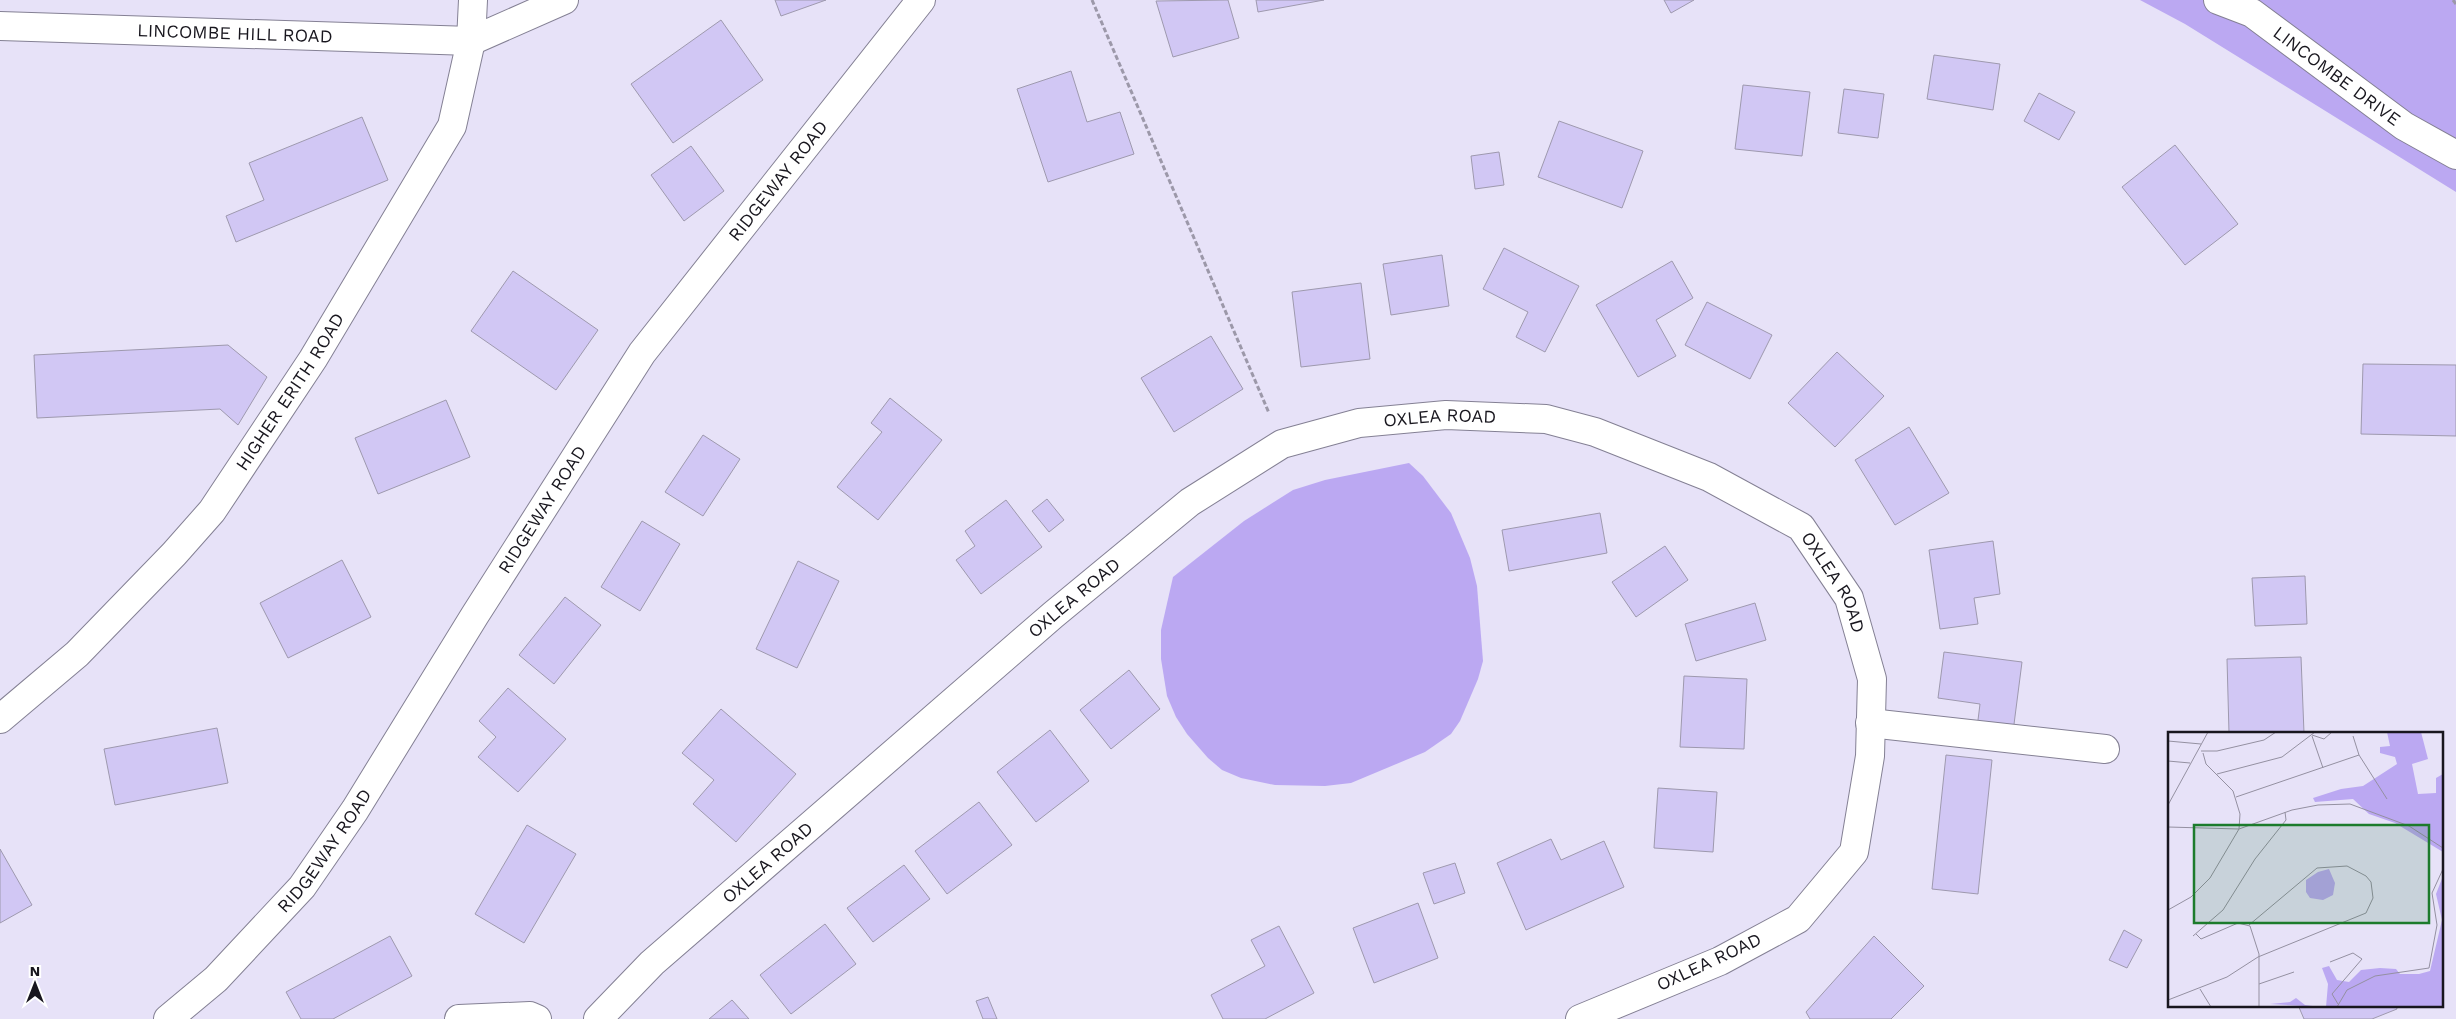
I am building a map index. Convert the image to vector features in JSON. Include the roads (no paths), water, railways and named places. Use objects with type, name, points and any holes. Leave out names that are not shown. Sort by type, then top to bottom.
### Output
[{"type":"street","name":"HIGHER ERITH ROAD","points":[[0,719],[77,654],[174,554],[212,511],[313,359],[452,126],[471,41],[473,0]]},
{"type":"street","points":[[471,41],[564,0]]},
{"type":"street","name":"RIDGEWAY ROAD","points":[[168,1019],[216,979],[302,887],[356,810],[475,615],[642,353],[921,0]]},
{"type":"street","name":"LINCOMBE DRIVE","points":[[2218,0],[2252,13],[2404,126],[2456,155]]},
{"type":"street","name":"LINCOMBE HILL ROAD","points":[[0,26],[471,41]]},
{"type":"street","name":"OXLEA ROAD","points":[[598,1019],[652,963],[1053,615],[1190,502],[1282,444],[1359,423],[1446,415],[1546,419],[1595,432],[1709,477],[1801,527],[1849,598],[1872,679],[1870,756],[1854,852],[1798,919],[1720,962],[1580,1019]]},
{"type":"street","points":[[1870,723],[2105,749]]},
{"type":"street","points":[[459,1019],[530,1016],[537,1019]]}]
